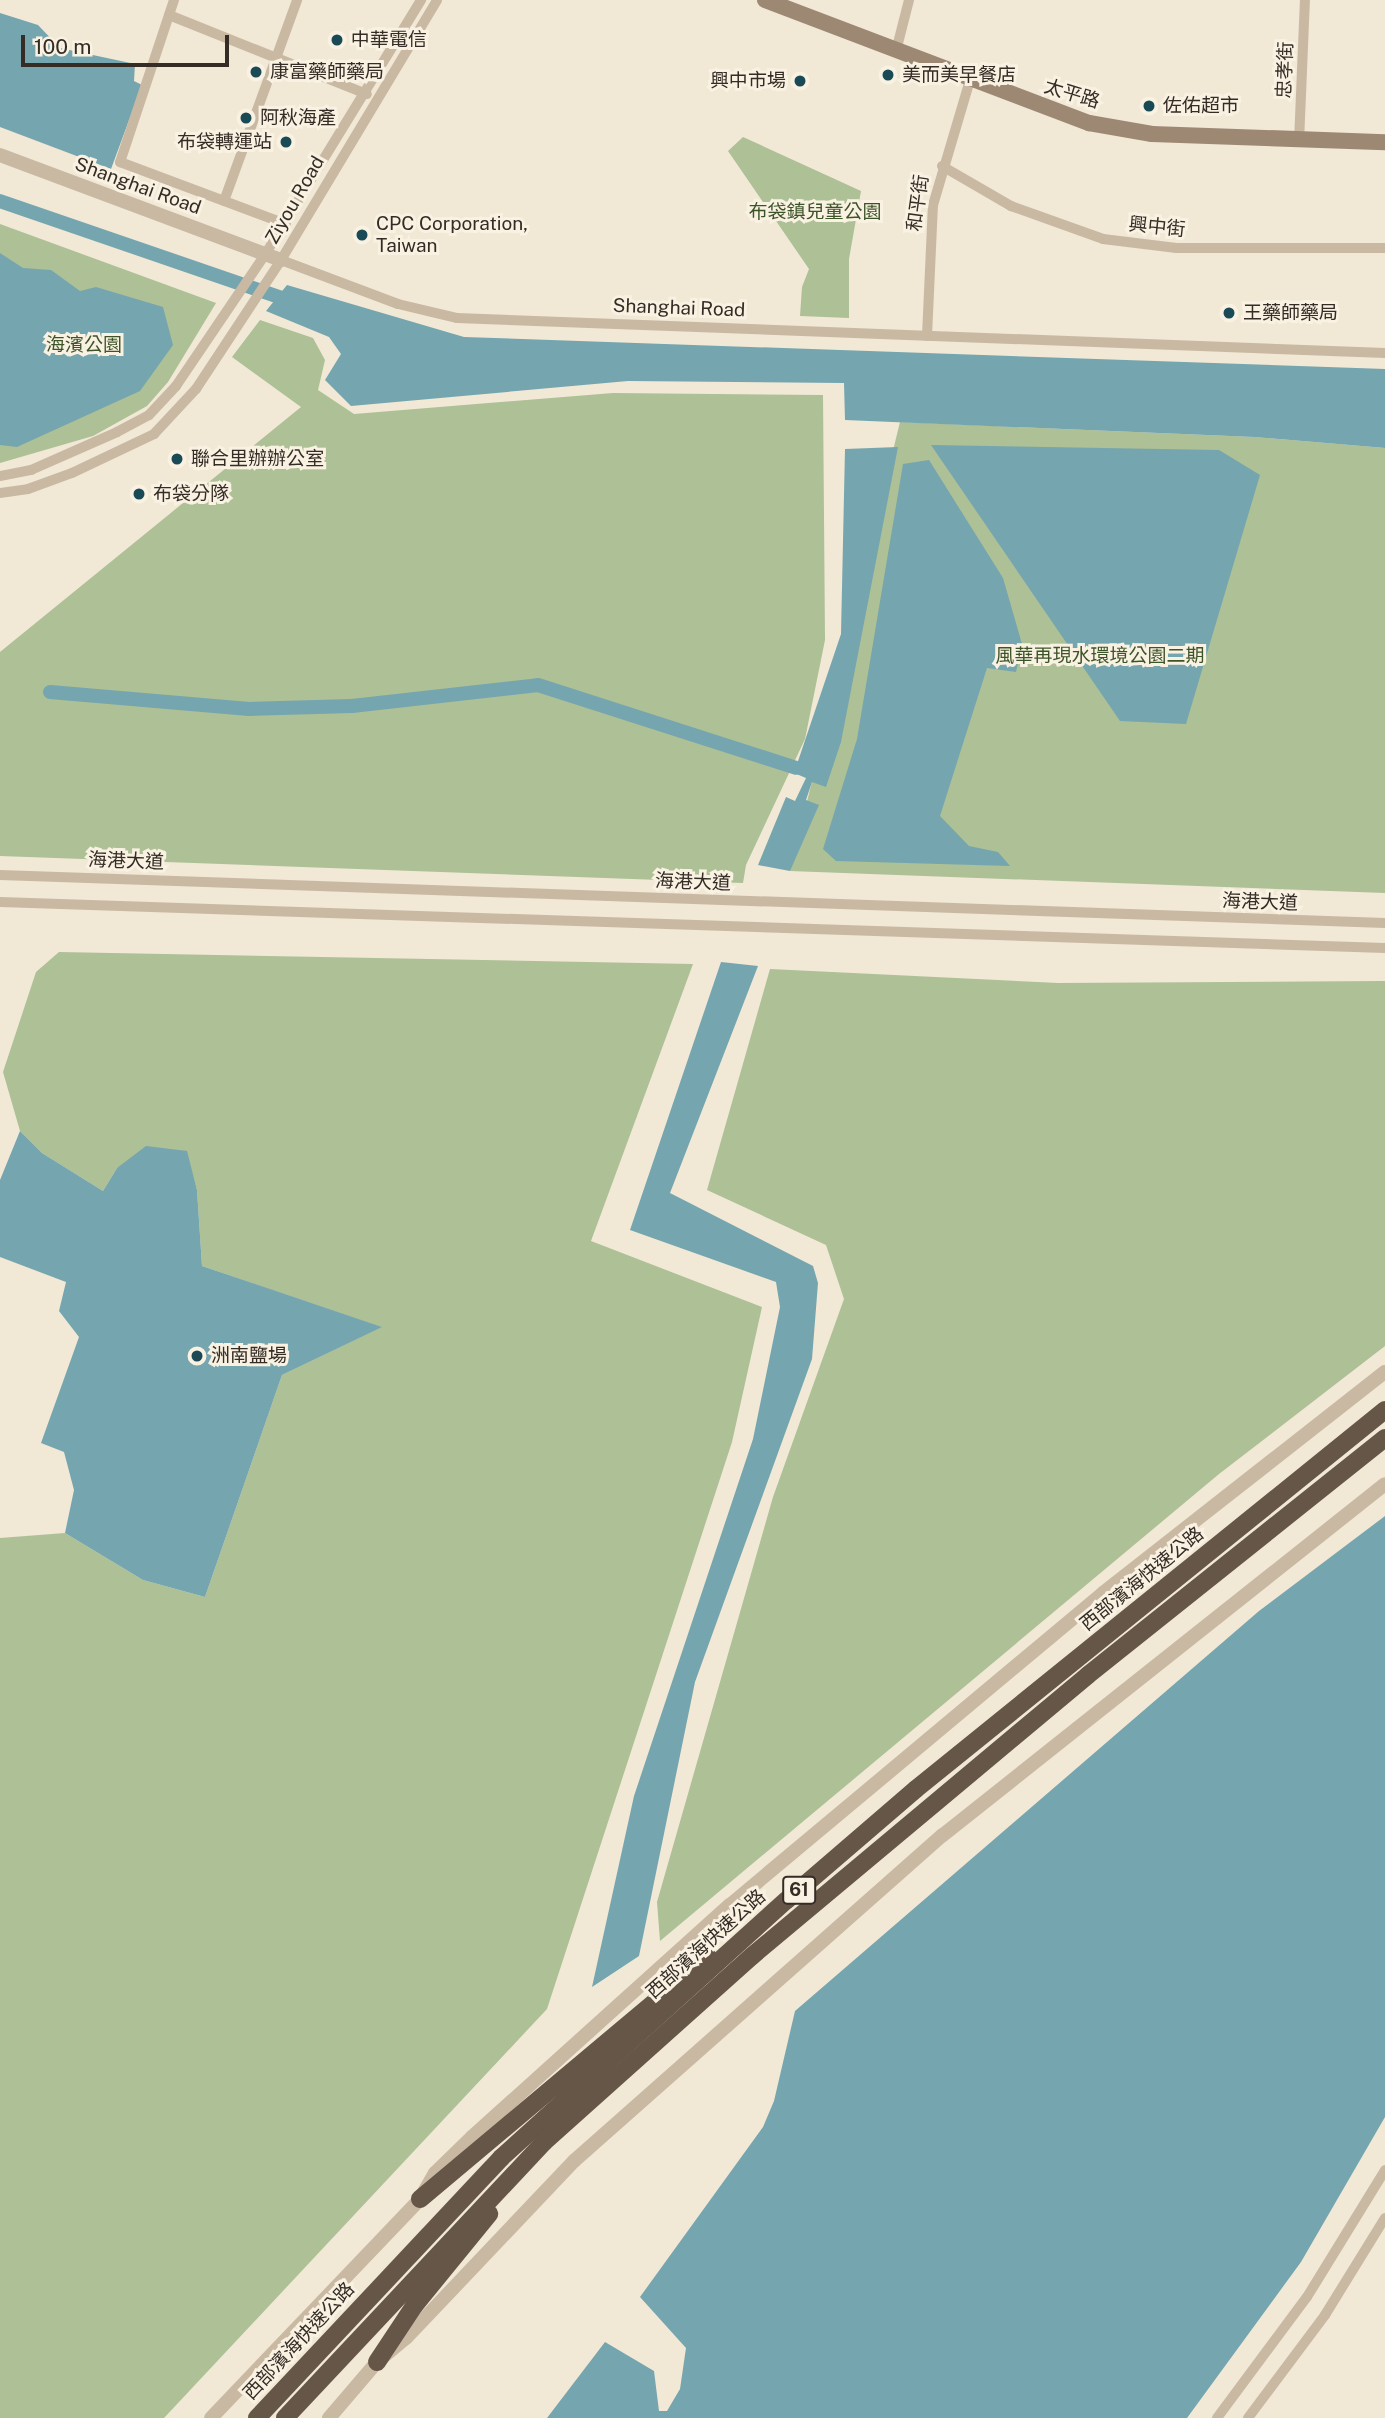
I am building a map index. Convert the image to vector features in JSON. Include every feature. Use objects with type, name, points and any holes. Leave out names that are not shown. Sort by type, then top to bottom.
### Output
[{"type":"highway","name":"西部濱海快速公路","points":[[257,2418],[501,2158],[787,1900],[926,1781],[1385,1410]]},
{"type":"highway","name":"西部濱海快速公路","points":[[285,2418],[544,2142],[899,1830],[1385,1438]]},
{"type":"highway","points":[[420,2199],[688,1973],[787,1900]]},
{"type":"highway","points":[[377,2362],[414,2306],[508,2191],[714,1994]]},
{"type":"main road","name":"太平路","points":[[765,0],[970,80],[1090,123],[1152,134],[1299,142],[1385,142]]},
{"type":"street","points":[[174,0],[120,162],[297,229]]},
{"type":"street","points":[[224,201],[297,0]]},
{"type":"street","name":"Ziyou Road","points":[[0,477],[31,470],[149,415],[176,386],[265,253],[421,0]]},
{"type":"street","name":"Ziyou Road","points":[[0,493],[28,489],[72,473],[154,434],[196,389],[281,260],[297,229],[437,0]]},
{"type":"street","points":[[896,51],[909,0]]},
{"type":"street","name":"忠孝街","points":[[1299,142],[1305,0]]},
{"type":"street","points":[[169,15],[277,55],[376,99]]},
{"type":"street","name":"和平街","points":[[927,336],[933,205],[942,166],[970,80]]},
{"type":"street","name":"Shanghai Road","points":[[0,155],[398,304],[457,318],[1385,353]]},
{"type":"street","name":"興中街","points":[[942,166],[1011,206],[1103,239],[1176,248],[1385,248]]},
{"type":"street","name":"海港大道","points":[[0,875],[1385,923]]},
{"type":"street","points":[[0,902],[1385,948]]},
{"type":"street","points":[[211,2418],[420,2199],[435,2174],[513,2099],[885,1771],[1385,1371]]},
{"type":"street","points":[[329,2418],[377,2362],[406,2338],[575,2161],[943,1835],[1385,1484]]},
{"type":"street","points":[[1217,2418],[1307,2297],[1385,2170]]},
{"type":"street","points":[[1248,2418],[1325,2315],[1385,2218]]},
{"type":"green space","name":"布袋鎮兒童公園","points":[[743,137],[861,191],[849,259],[849,318],[800,316],[802,287],[809,269],[728,151]]},
{"type":"green space","name":"海濱公園","points":[[0,224],[216,303],[168,382],[147,406],[93,436],[0,463]]},
{"type":"green space","points":[[260,320],[313,338],[325,360],[318,390],[354,414],[613,393],[823,395],[825,640],[805,739],[746,865],[743,883],[0,856],[0,652],[301,407],[232,357]]},
{"type":"green space","name":"風華再現水環境公園二期","points":[[900,422],[1254,437],[1385,448],[1385,893],[790,871]]},
{"type":"green space","points":[[59,952],[693,964],[591,1241],[762,1307],[732,1442],[547,2009],[164,2418],[0,2418],[0,1538],[65,1533],[143,1580],[205,1597],[282,1375],[381,1327],[202,1266],[197,1190],[186,1151],[117,1168],[103,1191],[42,1153],[20,1131],[3,1072],[36,972]]},
{"type":"green space","points":[[770,969],[1058,983],[1385,981],[1385,1346],[1219,1474],[660,1941],[657,1902],[773,1497],[844,1299],[826,1245],[707,1190]]},
{"type":"water","points":[[0,13],[38,25],[60,48],[135,64],[134,81],[142,85],[111,169],[0,127]]},
{"type":"water","name":"海濱公園","points":[[0,253],[23,268],[51,270],[80,291],[96,287],[163,307],[173,345],[140,391],[17,447],[0,445]]},
{"type":"water","points":[[287,285],[464,337],[1385,369],[1385,448],[1254,437],[845,420],[844,383],[628,381],[351,406],[325,380],[341,354],[329,337],[266,311]]},
{"type":"water","points":[[931,445],[1219,450],[1260,475],[1186,724],[1120,721]]},
{"type":"water","points":[[898,447],[841,742],[826,787],[812,782],[806,800],[819,805],[790,871],[758,865],[786,797],[795,801],[806,778],[794,773],[841,634],[845,449]]},
{"type":"water","points":[[929,460],[1003,578],[1022,644],[1016,672],[987,668],[940,816],[969,846],[998,852],[1010,866],[836,861],[823,849],[857,739],[903,464]]},
{"type":"water","points":[[721,962],[758,966],[670,1193],[813,1266],[818,1283],[812,1359],[695,1682],[639,1956],[592,1987],[634,1796],[753,1439],[780,1307],[776,1282],[630,1230]]},
{"type":"water","name":"洲南鹽場","points":[[20,1131],[42,1153],[103,1191],[117,1168],[146,1146],[187,1151],[197,1190],[202,1266],[382,1327],[282,1375],[205,1597],[143,1580],[65,1533],[74,1490],[64,1452],[41,1443],[79,1337],[59,1311],[66,1282],[0,1257],[0,1180]]},
{"type":"water","points":[[1385,1516],[1385,2117],[1301,2262],[1187,2418],[547,2418],[605,2342],[654,2371],[659,2411],[667,2411],[680,2389],[686,2348],[640,2297],[763,2127],[774,2101],[795,2011],[1259,1611]]},
{"type":"waterway","points":[[0,201],[293,302]]},
{"type":"waterway","points":[[50,692],[249,709],[352,706],[538,685],[796,768]]},
{"type":"place","name":"中華電信","points":[[337,40]]},
{"type":"place","name":"康富藥師藥局","points":[[256,72]]},
{"type":"place","name":"美而美早餐店","points":[[888,75]]},
{"type":"place","name":"興中市場","points":[[800,81]]},
{"type":"place","name":"佐佑超市","points":[[1149,106]]},
{"type":"place","name":"阿秋海產","points":[[246,118]]},
{"type":"place","name":"布袋轉運站","points":[[286,142]]},
{"type":"place","name":"CPC Corporation, Taiwan","points":[[362,235]]},
{"type":"place","name":"王藥師藥局","points":[[1229,313]]},
{"type":"place","name":"聯合里辦辦公室","points":[[177,459]]},
{"type":"place","name":"布袋分隊","points":[[139,494]]},
{"type":"place","name":"洲南鹽場","points":[[197,1356]]}]
